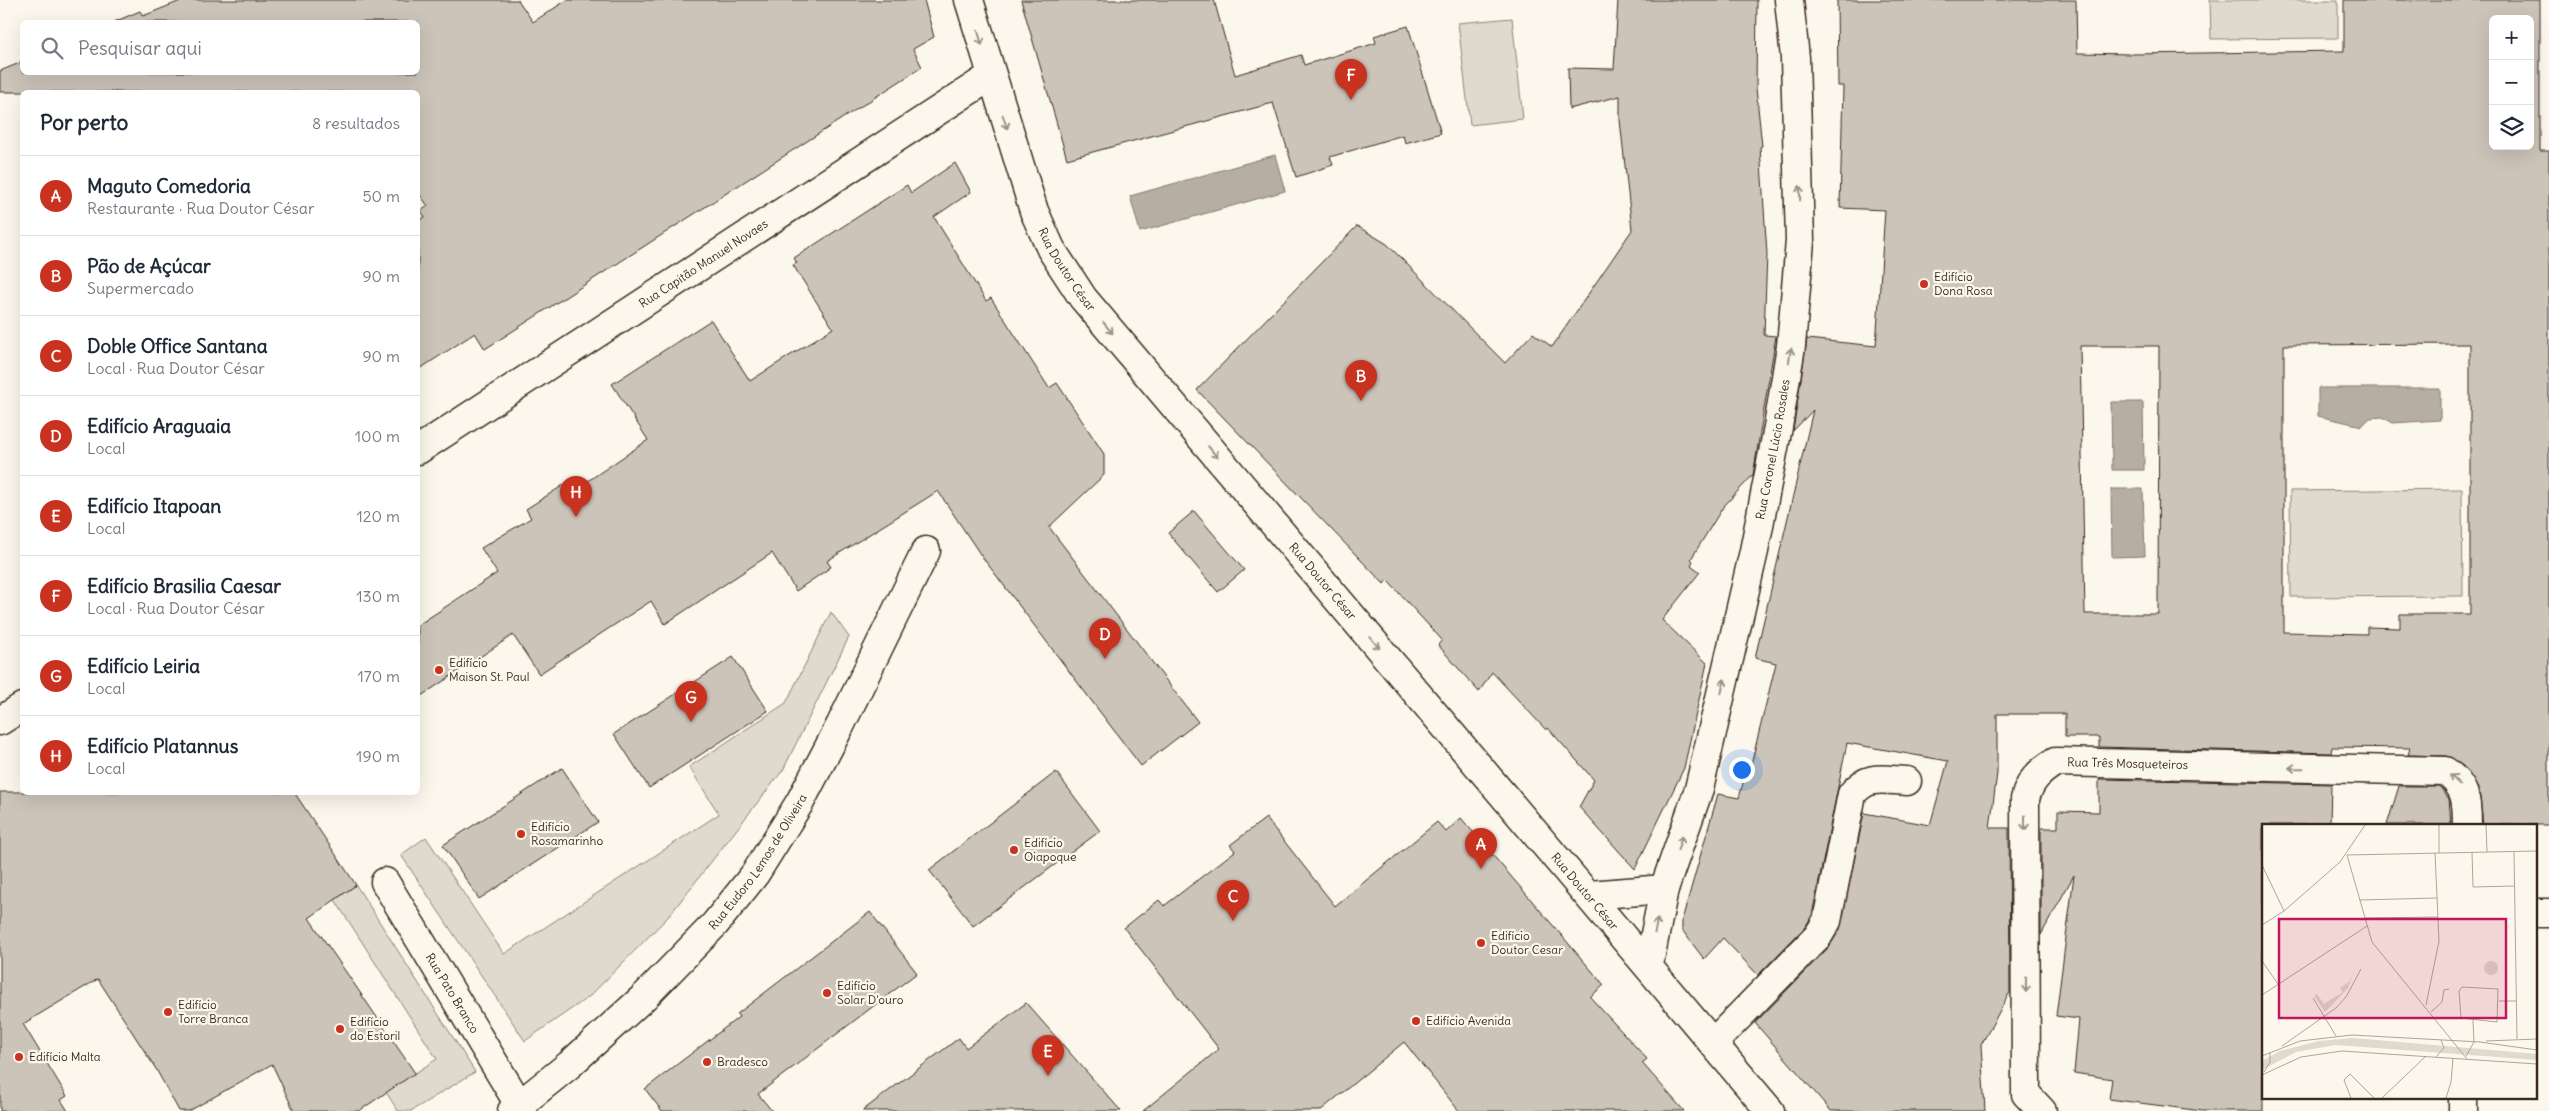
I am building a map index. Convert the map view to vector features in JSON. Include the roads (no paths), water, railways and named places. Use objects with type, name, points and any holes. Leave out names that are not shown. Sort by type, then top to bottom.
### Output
[{"type":"street","name":"Rua Doutor César","points":[[969,0],[990,76],[1034,211],[1051,249],[1083,298],[1649,964],[1770,1111]]},
{"type":"street","name":"Rua Coronel Lúcio Rosales","points":[[1649,964],[1664,888],[1699,789],[1754,551],[1778,427],[1791,346],[1800,241],[1795,68],[1789,0]]},
{"type":"street","name":"Rua Capitão Manuel Novaes","points":[[420,449],[990,76]]},
{"type":"street","name":"Rua Eudoro Lemos de Oliveira","points":[[518,1109],[644,996],[715,924],[756,874],[800,802],[926,551]]},
{"type":"street","points":[[0,722],[20,708]]},
{"type":"street","name":"Rua Três Mosqueteiros","points":[[2042,1111],[2026,1094],[2026,799],[2029,785],[2043,770],[2055,762],[2445,771],[2459,781],[2465,794],[2467,824]]},
{"type":"street","points":[[1714,1042],[1818,936],[1827,921],[1852,794],[1860,784],[1870,779],[1907,781]]},
{"type":"street","name":"Rua Pato Branco","points":[[386,882],[518,1109]]},
{"type":"street","points":[[1589,895],[1664,888]]},
{"type":"street","points":[[2536,913],[2549,913]]},
{"type":"street","points":[[2463,1098],[2463,1111]]},
{"type":"place","name":"Edifício Brasilia Caesar","points":[[1351,100]]},
{"type":"place","name":"Edifício Dona Rosa","points":[[1924,284]]},
{"type":"place","name":"Pão de Açúcar","points":[[1361,401]]},
{"type":"place","name":"Edifício Platannus","points":[[576,517]]},
{"type":"place","name":"Edifício Araguaia","points":[[1105,659]]},
{"type":"place","name":"Edifício Maison St. Paul","points":[[439,670]]},
{"type":"place","name":"Edifício Leiria","points":[[691,722]]},
{"type":"place","name":"Edifício Rosamarinho","points":[[521,834]]},
{"type":"place","name":"Edifício Oiapoque","points":[[1014,850]]},
{"type":"place","name":"Maguto Comedoria","points":[[1481,869]]},
{"type":"place","name":"Doble Office Santana","points":[[1233,921]]},
{"type":"place","name":"Edifício Doutor Cesar","points":[[1481,943]]},
{"type":"place","name":"Edifício Solar D'ouro","points":[[827,993]]},
{"type":"place","name":"Edifício Torre Branca","points":[[168,1012]]},
{"type":"place","name":"Edifício Avenida","points":[[1416,1021]]},
{"type":"place","name":"Edifício do Estoril","points":[[340,1029]]},
{"type":"place","name":"Edifício Malta","points":[[19,1057]]},
{"type":"place","name":"Bradesco","points":[[707,1062]]},
{"type":"place","name":"Edifício Itapoan","points":[[1048,1076]]}]
